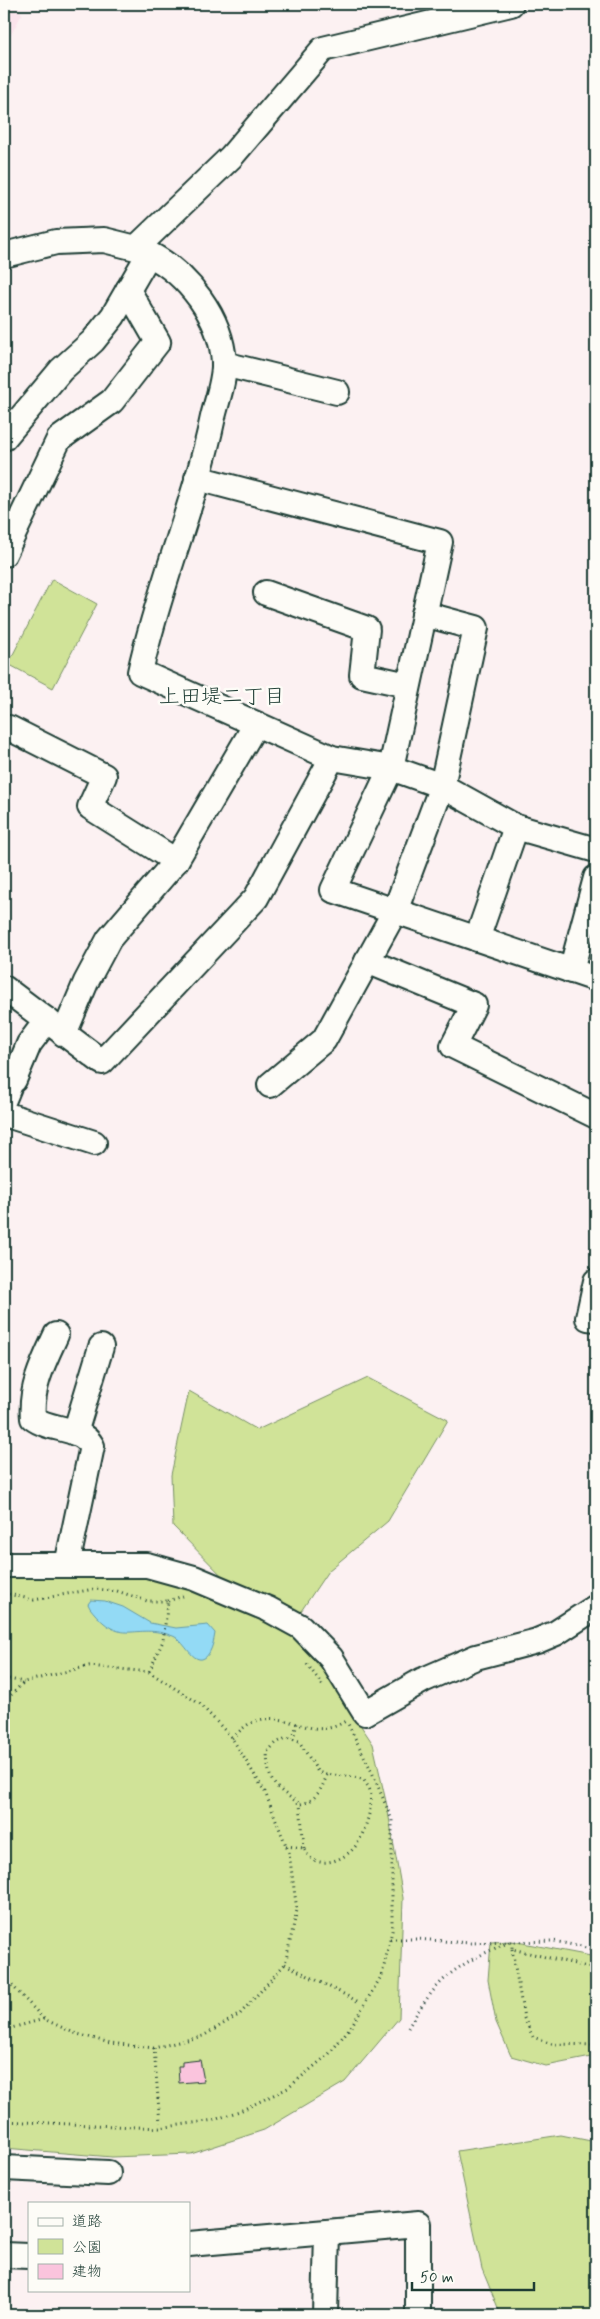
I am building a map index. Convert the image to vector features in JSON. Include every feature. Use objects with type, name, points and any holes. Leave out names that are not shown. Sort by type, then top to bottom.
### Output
[{"type":"street","points":[[4,255],[56,242],[104,240],[136,248],[231,157],[322,49],[511,4]]},
{"type":"street","points":[[4,438],[61,370],[93,341],[113,316],[150,254],[166,263],[190,285],[211,318],[221,341],[224,364],[206,448],[140,672],[332,758],[391,768],[442,786],[516,827],[596,850]]},
{"type":"street","points":[[5,545],[59,440],[112,401],[158,342],[128,290]]},
{"type":"street","points":[[224,364],[337,392]]},
{"type":"street","points":[[197,478],[440,542],[391,768],[333,890],[596,979]]},
{"type":"street","points":[[266,593],[367,628],[362,675],[408,685]]},
{"type":"street","points":[[270,1085],[324,1040],[395,911],[442,786],[476,628],[424,614]]},
{"type":"street","points":[[4,1099],[11,1082],[14,1080],[28,1044],[56,1027],[86,982],[109,940],[176,861],[256,724]]},
{"type":"street","points":[[9,728],[104,776],[90,807],[176,861]]},
{"type":"street","points":[[4,988],[102,1062],[256,898],[332,758]]},
{"type":"street","points":[[477,938],[516,827]]},
{"type":"street","points":[[571,970],[596,878]]},
{"type":"street","points":[[367,961],[474,1005],[453,1046],[596,1116]]},
{"type":"street","points":[[4,1114],[94,1143]]},
{"type":"street","points":[[596,1281],[588,1318],[596,1320]]},
{"type":"street","points":[[56,1335],[38,1376],[34,1398],[34,1418],[39,1423],[75,1433],[88,1439],[92,1446],[67,1566]]},
{"type":"street","points":[[75,1433],[101,1347]]},
{"type":"street","points":[[4,1565],[147,1566],[194,1578],[268,1609],[300,1627],[331,1658],[364,1713],[424,1680],[476,1657],[537,1641],[556,1633],[596,1607]]},
{"type":"street","points":[[4,2168],[108,2173]]},
{"type":"street","points":[[190,2244],[418,2224],[418,2315]]},
{"type":"street","points":[[325,2315],[327,2232]]},
{"type":"street","points":[[4,2255],[28,2256]]},
{"type":"path","points":[[4,1593],[34,1600],[94,1589],[118,1591],[147,1600],[168,1601],[191,1594]]},
{"type":"path","points":[[149,1672],[163,1641],[168,1601]]},
{"type":"path","points":[[303,1659],[324,1688]]},
{"type":"path","points":[[4,1678],[24,1682],[89,1666],[149,1672],[200,1704],[232,1738],[265,1792],[286,1846],[297,1910],[285,1964],[240,2014],[203,2036],[154,2048],[110,2043],[74,2034],[44,2019],[4,1977]]},
{"type":"path","points":[[4,1702],[24,1682]]},
{"type":"path","points":[[4,2121],[159,2128],[214,2120],[242,2110],[288,2088],[329,2054],[352,2025],[382,1975],[392,1932],[392,1820],[372,1772],[344,1715]]},
{"type":"path","points":[[232,1738],[250,1724],[265,1720],[283,1719],[310,1729],[325,1730],[338,1726],[346,1720]]},
{"type":"path","points":[[293,1739],[297,1723]]},
{"type":"path","points":[[286,1738],[299,1741],[307,1751],[318,1772],[327,1775],[356,1777],[364,1780],[370,1792],[361,1837],[356,1846],[334,1862],[312,1860],[308,1857],[304,1848],[300,1804],[282,1793],[271,1779],[267,1767],[267,1752],[276,1743],[286,1738]]},
{"type":"path","points":[[300,1804],[311,1800],[317,1794],[327,1775]]},
{"type":"path","points":[[286,1846],[304,1848]]},
{"type":"path","points":[[390,1939],[470,1943],[554,1941],[596,1950]]},
{"type":"path","points":[[512,1941],[524,2018],[533,2037],[552,2044],[596,2045]]},
{"type":"path","points":[[408,2028],[432,1992],[449,1975],[485,1953],[512,1941]]},
{"type":"path","points":[[512,1949],[596,1969]]},
{"type":"path","points":[[285,1964],[359,2002]]},
{"type":"path","points":[[4,2030],[44,2019]]},
{"type":"path","points":[[154,2048],[160,2123]]},
{"type":"shaded area","points":[[4,4],[15,4],[22,14],[4,48]]},
{"type":"green space","points":[[52,579],[97,604],[53,688],[8,664]]},
{"type":"green space","points":[[368,1378],[448,1420],[388,1521],[328,1571],[291,1626],[235,1589],[173,1526],[171,1475],[189,1391],[257,1430]]},
{"type":"green space","points":[[4,1554],[157,1554],[255,1611],[307,1645],[373,1744],[387,1806],[403,1898],[399,2018],[345,2082],[264,2130],[191,2154],[112,2157],[4,2148]]},
{"type":"green space","points":[[512,1941],[596,1957],[596,2056],[546,2066],[511,2056],[496,2022],[488,1980],[491,1942]]},
{"type":"green space","points":[[561,2135],[596,2142],[596,2315],[501,2315],[482,2269],[457,2151]]},
{"type":"water","points":[[91,1600],[105,1601],[123,1607],[150,1623],[176,1628],[208,1625],[215,1633],[212,1648],[205,1658],[198,1659],[173,1636],[159,1632],[129,1632],[111,1628],[101,1621],[90,1608],[88,1604]]},
{"type":"building","points":[[200,2060],[204,2081],[179,2083],[178,2066],[182,2066],[182,2062]]},
{"type":"district","name":"上田堤二丁目","points":[[222,697]]}]
